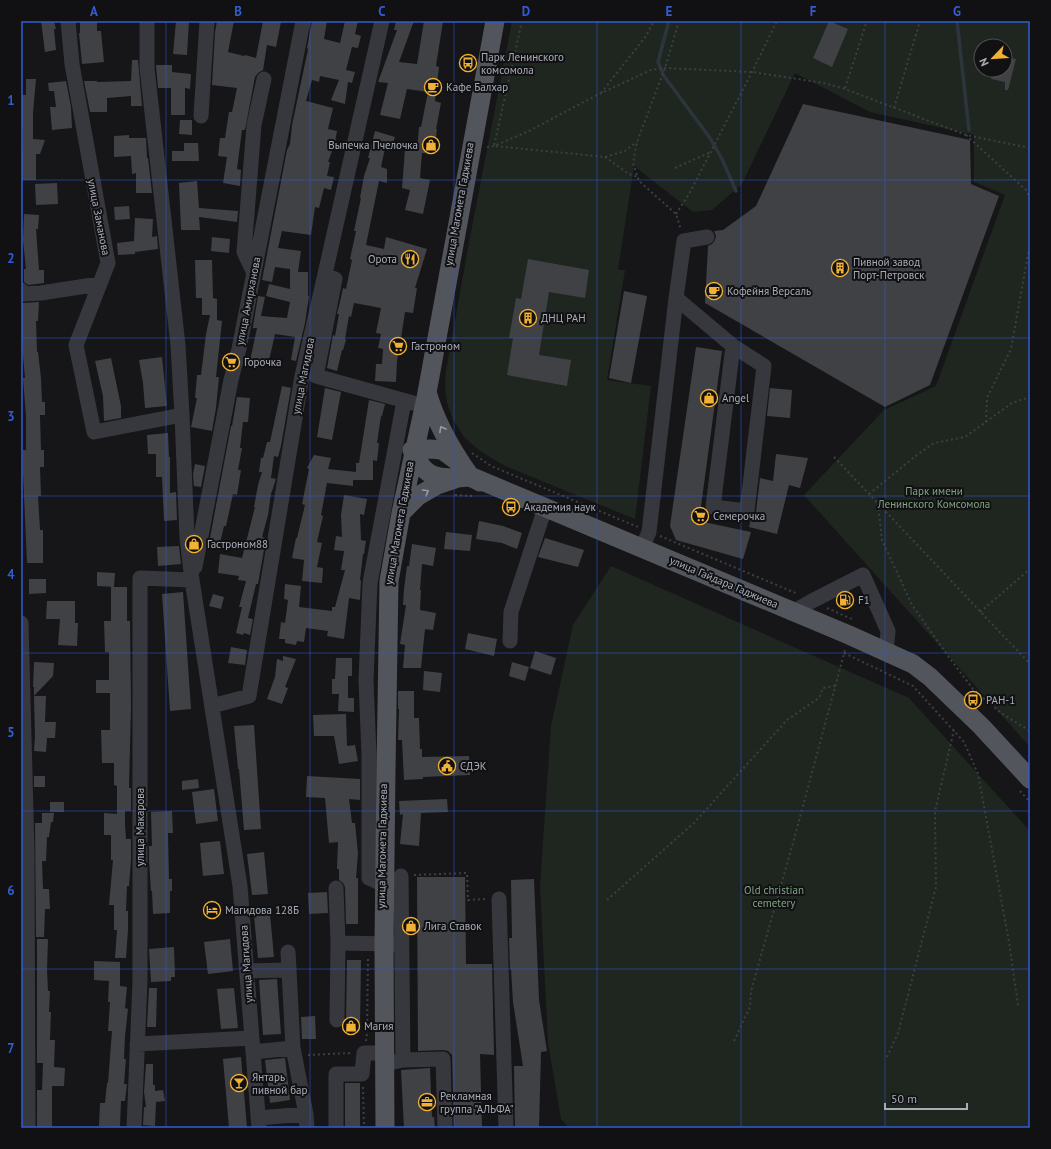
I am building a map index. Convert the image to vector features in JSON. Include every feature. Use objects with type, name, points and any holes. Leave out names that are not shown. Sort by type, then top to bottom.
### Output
[{"type":"main road","name":"улица Магомета Гаджиева","points":[[384,1128],[384,944],[389,581],[414,451],[418,399],[494,21]]},
{"type":"main road","name":"улица Гайдара Гаджиева","points":[[418,399],[436,418],[462,473],[545,510],[793,612],[913,664],[930,677],[981,726],[1030,779]]},
{"type":"main road","points":[[430,449],[442,450],[462,473],[439,477],[430,474],[424,470],[414,451],[430,449]]},
{"type":"main road","name":"улица Магомета Гаджиева","points":[[384,944],[382,884],[387,581],[399,513],[414,451]]},
{"type":"main road","points":[[401,513],[418,496],[462,473]]},
{"type":"main road","name":"улица Гайдара Гаджиева","points":[[545,510],[645,540],[793,612],[886,652],[912,666],[929,679],[979,727],[1030,783]]},
{"type":"street","name":"улица Заманова","points":[[68,21],[72,64],[108,263],[76,345],[94,432],[182,415]]},
{"type":"street","points":[[147,21],[147,68],[178,345],[182,415]]},
{"type":"street","points":[[201,116],[207,21]]},
{"type":"street","name":"улица Амирханова","points":[[192,580],[303,21]]},
{"type":"street","name":"улица Магидова","points":[[212,706],[249,696],[302,376],[382,21]]},
{"type":"street","points":[[254,273],[244,252],[254,125],[264,79]]},
{"type":"street","points":[[645,540],[684,241],[707,236]]},
{"type":"street","points":[[325,276],[335,279],[316,376],[418,399],[370,583],[366,680],[369,755],[369,878],[382,884]]},
{"type":"street","points":[[21,290],[22,294],[41,293],[99,284]]},
{"type":"street","points":[[676,298],[732,346],[764,366],[747,511],[713,507],[732,346]]},
{"type":"street","name":"улица Магидова","points":[[182,415],[187,538],[192,580],[240,886],[258,1123]]},
{"type":"street","points":[[510,641],[511,612],[545,510]]},
{"type":"street","points":[[793,612],[812,600],[863,575],[888,631],[886,652]]},
{"type":"street","name":"улица Макарова","points":[[134,1128],[140,980],[140,578],[192,580]]},
{"type":"street","points":[[21,623],[27,851],[28,1128]]},
{"type":"street","points":[[401,876],[384,944],[403,1060]]},
{"type":"street","points":[[336,888],[338,943],[337,1020]]},
{"type":"street","points":[[499,899],[506,1128]]},
{"type":"street","points":[[338,943],[384,944]]},
{"type":"street","points":[[258,1123],[306,1121],[294,1052],[288,952]]},
{"type":"street","points":[[247,971],[289,970]]},
{"type":"street","points":[[138,1044],[252,1045],[294,1052]]},
{"type":"street","points":[[336,1128],[336,1074],[362,1074],[364,1053],[403,1060],[443,1059],[446,1128]]},
{"type":"path","points":[[494,146],[522,21]]},
{"type":"path","points":[[600,94],[646,36],[654,21]]},
{"type":"path","points":[[679,21],[665,68],[637,142],[633,163],[638,181],[676,214],[684,241]]},
{"type":"path","points":[[676,214],[689,194],[711,152],[776,21]]},
{"type":"path","points":[[845,89],[867,21]]},
{"type":"path","points":[[894,108],[920,21]]},
{"type":"path","points":[[494,146],[529,131],[600,94],[651,70],[665,68],[752,72],[824,83],[845,89],[966,135],[1030,148]]},
{"type":"path","points":[[966,135],[1027,191],[1030,201]]},
{"type":"path","points":[[486,147],[494,146],[605,157],[625,151],[637,142]]},
{"type":"path","points":[[675,168],[711,152]]},
{"type":"path","points":[[605,157],[629,174],[638,177]]},
{"type":"path","points":[[986,422],[987,398],[1011,349],[1030,243]]},
{"type":"path","points":[[869,494],[934,443],[965,437],[1012,403],[1030,397]]},
{"type":"path","points":[[834,457],[1030,664]]},
{"type":"path","points":[[479,496],[462,473],[491,466],[645,540],[812,600],[849,637],[913,686],[964,742],[978,774],[1009,942],[1018,1005]]},
{"type":"path","points":[[878,503],[882,540],[912,605],[973,689],[1000,713],[1030,731]]},
{"type":"path","points":[[980,612],[1030,568]]},
{"type":"path","points":[[734,1041],[750,1007],[751,991],[849,637]]},
{"type":"path","points":[[607,900],[694,823],[787,720],[819,698],[823,688],[835,686]]},
{"type":"path","points":[[887,1057],[898,1033],[936,888],[935,811],[954,730]]},
{"type":"path","points":[[401,876],[467,873],[468,900],[499,899]]},
{"type":"path","points":[[294,1052],[364,1053],[384,944]]},
{"type":"path","points":[[362,1074],[364,1128]]},
{"type":"green space","name":"Парк имени Ленинского Комсомола","points":[[512,21],[1030,21],[1030,747],[804,495],[884,410],[936,386],[1005,195],[974,182],[974,135],[870,112],[795,73],[742,184],[712,210],[693,212],[634,166],[618,270],[625,270],[607,380],[651,386],[635,519],[505,466],[480,451],[464,437],[453,420],[447,403],[445,388],[446,371],[470,237]]},
{"type":"green space","name":"Old сhristian cemetery","points":[[611,566],[909,698],[1030,831],[1030,1128],[569,1128],[561,1119],[548,1043],[540,886],[551,726],[573,625]]},
{"type":"building","points":[[41,21],[54,21],[56,29],[54,29],[56,50],[45,52]]},
{"type":"building","points":[[80,21],[97,21],[97,31],[101,31],[104,62],[82,64],[79,33]]},
{"type":"building","points":[[176,21],[189,21],[187,55],[173,54]]},
{"type":"building","points":[[217,21],[234,21],[228,52],[256,58],[263,21],[281,22],[276,47],[267,45],[263,70],[255,77],[245,130],[242,130],[237,169],[241,170],[240,186],[223,183],[227,157],[218,156],[220,138],[225,138],[229,112],[232,112],[237,88],[212,85]]},
{"type":"building","points":[[312,21],[327,21],[324,39],[340,43],[345,21],[358,21],[355,34],[361,36],[358,48],[352,47],[346,70],[355,72],[352,83],[348,82],[345,104],[331,100],[339,80],[320,76],[319,82],[312,80],[306,101],[333,108],[328,129],[337,131],[335,143],[328,162],[330,162],[327,176],[334,177],[331,190],[324,188],[319,208],[315,207],[311,235],[282,231],[278,248],[301,251],[298,272],[308,272],[309,296],[305,323],[296,361],[291,360],[295,337],[275,334],[268,365],[250,361],[257,328],[253,328],[253,326],[258,296],[265,297],[261,316],[287,318],[290,302],[266,296],[269,284],[290,289],[290,269],[275,267],[272,282],[262,280],[287,150],[290,144],[292,125],[308,49]]},
{"type":"building","points":[[396,21],[414,21],[399,62],[417,64],[424,21],[443,21],[436,66],[439,67],[435,101],[441,103],[436,129],[434,154],[422,153],[420,178],[430,180],[423,214],[405,210],[410,190],[402,188],[405,149],[417,150],[419,127],[421,127],[428,92],[407,89],[400,119],[380,115],[388,83],[378,82],[397,30],[394,30]]},
{"type":"building","points":[[829,21],[848,29],[832,67],[813,58]]},
{"type":"building","points":[[1013,58],[1016,59],[1013,71]]},
{"type":"building","points":[[132,60],[138,60],[142,106],[131,106],[131,96],[107,98],[107,112],[90,112],[84,81],[131,81]]},
{"type":"building","points":[[156,65],[172,65],[172,72],[191,74],[190,89],[185,88],[185,115],[171,115],[171,88],[158,88]]},
{"type":"building","points":[[1011,78],[1008,90],[1005,90],[1005,82],[991,79]]},
{"type":"building","points":[[26,79],[36,79],[33,113],[33,139],[45,140],[40,154],[36,154],[36,180],[21,180],[23,129],[21,129],[21,95],[26,95]]},
{"type":"building","points":[[66,81],[71,107],[72,128],[52,130],[50,107],[56,107],[54,91],[49,91],[48,83]]},
{"type":"building","name":"Пивной завод Порт-Петровск","points":[[803,104],[970,140],[971,184],[999,196],[930,385],[885,407],[705,303],[708,246],[715,240],[716,236],[714,231],[723,230],[756,206]]},
{"type":"building","points":[[180,120],[192,120],[192,135],[179,134]]},
{"type":"building","points":[[375,131],[395,137],[392,146],[386,144],[381,167],[387,169],[387,183],[379,181],[366,245],[384,249],[386,237],[427,249],[415,288],[417,288],[413,313],[405,312],[397,361],[396,382],[375,381],[376,364],[382,364],[383,349],[378,348],[381,334],[376,333],[381,308],[354,303],[351,317],[349,316],[346,340],[337,371],[327,368],[333,335],[335,336],[339,314],[337,314],[343,288],[346,289],[352,260],[350,259],[356,231],[354,231],[364,176],[370,158],[368,158]]},
{"type":"building","points":[[129,135],[129,138],[146,138],[152,193],[136,193],[136,173],[132,174],[131,156],[114,157],[114,136]]},
{"type":"building","points":[[184,143],[198,143],[199,161],[172,161],[172,151],[184,151]]},
{"type":"building","points":[[197,181],[199,208],[238,211],[237,222],[199,217],[200,230],[181,230],[179,183]]},
{"type":"building","points":[[57,183],[58,204],[36,205],[35,184]]},
{"type":"building","points":[[129,206],[130,219],[115,220],[114,207]]},
{"type":"building","points":[[24,214],[39,215],[38,229],[36,229],[39,270],[44,270],[44,283],[28,285],[24,282],[24,269],[26,269],[23,240]]},
{"type":"building","points":[[135,218],[153,219],[152,237],[157,236],[158,249],[135,252],[135,254],[118,255],[117,243],[134,241]]},
{"type":"building","points":[[212,237],[230,239],[229,253],[211,251]]},
{"type":"building","name":"ДНЦ РАН","points":[[528,259],[589,270],[585,298],[549,292],[539,355],[571,360],[567,386],[507,375],[513,338],[509,338],[516,298],[521,299]]},
{"type":"building","points":[[195,260],[212,260],[213,298],[217,299],[217,320],[222,321],[216,377],[219,377],[212,431],[191,427],[197,398],[195,398],[197,375],[201,375],[210,315],[202,315],[202,298],[196,298]]},
{"type":"building","points":[[624,291],[647,296],[631,383],[609,378]]},
{"type":"building","points":[[39,302],[38,321],[36,321],[37,352],[41,378],[42,402],[45,402],[45,415],[40,415],[41,450],[44,450],[44,467],[40,467],[41,496],[38,496],[40,530],[43,530],[43,563],[27,563],[23,473],[23,450],[26,450],[26,416],[23,378],[25,378],[21,345],[21,303]]},
{"type":"building","points":[[696,347],[722,351],[699,521],[751,532],[743,559],[676,540],[670,526]]},
{"type":"building","points":[[162,357],[167,406],[145,408],[139,360]]},
{"type":"building","points":[[111,358],[121,406],[121,418],[104,421],[103,396],[95,361]]},
{"type":"building","points":[[282,386],[291,388],[281,446],[278,457],[274,456],[271,478],[276,479],[271,494],[268,515],[262,537],[266,538],[258,584],[256,584],[248,618],[253,619],[250,635],[244,633],[243,635],[236,633],[242,607],[239,607],[246,581],[238,580],[239,576],[218,573],[220,554],[242,558],[262,472],[259,472],[261,458],[263,458],[267,442],[270,442]]},
{"type":"building","points":[[325,388],[341,392],[332,440],[317,437]]},
{"type":"building","points":[[770,388],[792,390],[790,418],[767,416]]},
{"type":"building","points":[[237,397],[250,398],[248,422],[243,422],[240,448],[242,448],[238,470],[241,470],[237,495],[233,494],[226,526],[224,526],[220,543],[209,543],[232,426]]},
{"type":"building","points":[[369,400],[385,404],[381,416],[377,443],[379,443],[377,461],[373,460],[373,480],[353,480],[353,486],[327,483],[321,515],[323,516],[317,542],[322,543],[317,567],[323,568],[322,583],[302,581],[304,560],[292,558],[305,505],[302,504],[309,469],[307,468],[314,455],[331,458],[328,469],[356,472],[356,463],[359,463]]},
{"type":"building","points":[[168,433],[170,493],[176,492],[177,520],[164,521],[162,477],[156,477],[156,454],[148,454],[147,435]]},
{"type":"building","points":[[776,454],[808,458],[800,488],[789,485],[777,534],[749,527],[751,519],[756,512],[760,478],[773,481]]},
{"type":"building","points":[[195,464],[205,466],[201,487],[194,486],[193,474]]},
{"type":"building","points":[[344,495],[367,499],[364,515],[360,514],[361,540],[366,541],[360,580],[360,600],[349,598],[344,639],[327,636],[328,631],[306,628],[304,642],[297,641],[296,645],[285,643],[285,639],[279,639],[281,622],[285,623],[288,600],[284,599],[285,584],[301,586],[299,607],[332,611],[332,607],[335,607],[345,570],[341,570],[344,551],[334,550],[336,536],[342,537],[341,515]]},
{"type":"building","points":[[479,521],[503,526],[522,533],[517,549],[502,543],[476,539]]},
{"type":"building","points":[[446,532],[472,535],[470,551],[444,549]]},
{"type":"building","points":[[545,538],[584,550],[578,567],[538,557]]},
{"type":"building","points":[[412,544],[436,548],[433,566],[422,564],[420,610],[436,613],[433,630],[425,629],[421,668],[403,668],[405,645],[400,644],[406,605],[403,605],[404,589]]},
{"type":"building","points":[[179,546],[181,564],[158,566],[157,547]]},
{"type":"building","points":[[97,572],[115,573],[114,587],[97,586]]},
{"type":"building","points":[[29,579],[46,579],[46,593],[29,594]]},
{"type":"building","points":[[111,587],[127,587],[127,621],[130,621],[131,706],[129,788],[131,788],[131,811],[125,811],[125,824],[126,839],[131,839],[131,860],[129,886],[127,886],[126,911],[128,911],[128,930],[126,958],[115,958],[117,930],[114,930],[114,905],[109,905],[113,860],[111,860],[111,835],[104,835],[104,813],[117,814],[117,786],[114,785],[114,763],[102,763],[101,730],[110,730],[110,693],[96,693],[96,680],[109,680],[109,652],[105,652],[104,621],[111,621]]},
{"type":"building","points":[[183,592],[191,709],[170,711],[162,594]]},
{"type":"building","points":[[213,594],[224,597],[221,609],[209,606]]},
{"type":"building","points":[[47,601],[75,601],[75,623],[78,623],[77,646],[58,645],[60,619],[46,619]]},
{"type":"building","points":[[468,633],[497,639],[494,656],[465,649]]},
{"type":"building","points":[[231,647],[247,650],[245,665],[228,663]]},
{"type":"building","points":[[535,651],[556,658],[551,675],[530,668]]},
{"type":"building","points":[[283,656],[296,659],[285,687],[288,688],[282,704],[267,699],[275,677],[277,659],[283,661]]},
{"type":"building","points":[[336,658],[352,658],[352,676],[348,676],[348,698],[354,698],[354,712],[338,711],[339,694],[332,694],[332,679],[335,679]]},
{"type":"building","points":[[34,662],[54,663],[53,676],[34,696],[33,687]]},
{"type":"building","points":[[512,662],[529,667],[525,681],[509,676]]},
{"type":"building","points":[[424,671],[442,673],[440,692],[423,690]]},
{"type":"building","points":[[398,691],[414,691],[414,718],[419,718],[420,749],[422,749],[422,757],[469,756],[470,775],[423,777],[423,779],[404,780],[402,740],[398,740]]},
{"type":"building","points":[[34,696],[46,696],[45,722],[56,722],[55,738],[47,738],[46,752],[34,751]]},
{"type":"building","points":[[346,714],[347,746],[355,745],[358,761],[339,764],[334,736],[314,736],[313,715]]},
{"type":"building","points":[[254,725],[261,829],[244,830],[234,726]]},
{"type":"building","points":[[34,776],[45,776],[45,787],[34,787]]},
{"type":"building","points":[[307,776],[360,779],[360,800],[349,799],[352,823],[355,823],[358,853],[356,878],[358,878],[358,924],[346,924],[345,887],[339,880],[339,869],[337,869],[338,842],[329,843],[325,798],[306,797]]},
{"type":"building","points":[[198,779],[199,788],[182,790],[182,781]]},
{"type":"building","points":[[214,789],[218,821],[196,824],[192,792]]},
{"type":"building","points":[[447,799],[448,812],[421,813],[419,846],[400,844],[403,814],[400,815],[399,801]]},
{"type":"building","points":[[50,802],[64,802],[64,812],[50,812]]},
{"type":"building","points":[[172,811],[173,833],[168,833],[169,879],[172,879],[172,891],[170,891],[170,913],[153,914],[149,860],[149,846],[152,846],[151,812]]},
{"type":"building","points":[[42,813],[54,813],[49,837],[47,837],[46,861],[42,861],[43,889],[49,889],[50,909],[45,909],[44,937],[36,937],[35,823],[42,823]]},
{"type":"building","points":[[220,841],[224,874],[203,876],[200,843]]},
{"type":"building","points":[[264,852],[268,894],[252,895],[247,854]]},
{"type":"building","points":[[417,877],[465,877],[466,964],[492,964],[494,1055],[480,1054],[482,1128],[454,1128],[452,1055],[448,1051],[443,1050],[418,1051]]},
{"type":"building","points":[[534,879],[539,1000],[547,1051],[541,1052],[539,1128],[515,1128],[514,1066],[523,1066],[513,1002],[510,969],[509,938],[512,938],[511,880]]},
{"type":"building","points":[[327,892],[328,913],[309,914],[308,893]]},
{"type":"building","points":[[270,914],[274,957],[258,958],[254,916]]},
{"type":"building","points":[[37,939],[48,939],[47,970],[48,991],[50,991],[49,1012],[51,1012],[50,1040],[55,1040],[54,1067],[65,1068],[64,1086],[52,1086],[52,1128],[37,1128],[37,1090],[42,1090],[43,1063],[37,1063]]},
{"type":"building","points":[[230,939],[233,971],[208,974],[204,942]]},
{"type":"building","points":[[174,947],[175,977],[171,977],[171,981],[151,982],[149,949]]},
{"type":"building","points":[[347,960],[361,960],[360,1029],[342,1029],[346,1020]]},
{"type":"building","points":[[94,961],[120,962],[120,986],[127,987],[125,1008],[128,1009],[125,1036],[124,1059],[126,1059],[124,1084],[127,1084],[125,1101],[121,1101],[120,1127],[99,1126],[100,1103],[105,1103],[108,1083],[112,1031],[108,1031],[110,1002],[108,1002],[109,981],[94,980]]},
{"type":"building","points":[[277,979],[281,1034],[263,1035],[259,980]]},
{"type":"building","points":[[149,988],[157,988],[156,1027],[147,1027]]},
{"type":"building","points":[[234,988],[238,1028],[221,1029],[217,989]]},
{"type":"building","points":[[315,1016],[316,1039],[302,1039],[301,1017]]},
{"type":"building","points":[[241,1057],[247,1128],[229,1128],[223,1059]]},
{"type":"building","points":[[285,1058],[290,1100],[270,1103],[265,1060]]},
{"type":"building","points":[[146,1064],[153,1064],[153,1085],[155,1085],[155,1091],[163,1090],[165,1101],[156,1102],[155,1126],[143,1125],[144,1107],[146,1107],[144,1092]]},
{"type":"building","points":[[430,1068],[432,1117],[434,1117],[435,1128],[404,1128],[401,1070]]},
{"type":"building","points":[[345,1083],[360,1083],[360,1128],[345,1128]]},
{"type":"waterway","points":[[669,21],[658,62],[664,76],[710,138],[722,159],[736,191]]},
{"type":"waterway","points":[[957,21],[969,130]]},
{"type":"place","name":"Парк Ленинского комсомола","points":[[468,63]]},
{"type":"place","name":"Кафе Балхар","points":[[433,87]]},
{"type":"place","name":"Выпечка Пчелочка","points":[[431,145]]},
{"type":"place","name":"Орота","points":[[410,259]]},
{"type":"place","name":"Пивной завод Порт-Петровск","points":[[840,268]]},
{"type":"place","name":"Кофейня Версаль","points":[[714,291]]},
{"type":"place","name":"ДНЦ РАН","points":[[528,318]]},
{"type":"place","name":"Гастроном","points":[[398,346]]},
{"type":"place","name":"Горочка","points":[[231,362]]},
{"type":"place","name":"Angel","points":[[709,398]]},
{"type":"place","name":"Академия наук","points":[[511,507]]},
{"type":"place","name":"Семерочка","points":[[700,516]]},
{"type":"place","name":"Гастроном88","points":[[194,544]]},
{"type":"place","name":"F1","points":[[845,600]]},
{"type":"place","name":"РАН-1","points":[[973,700]]},
{"type":"place","name":"СДЭК","points":[[447,766]]},
{"type":"place","name":"Магидова 128Б","points":[[212,910]]},
{"type":"place","name":"Лига Ставок","points":[[411,926]]},
{"type":"place","name":"Магия","points":[[351,1026]]},
{"type":"place","name":"Янтарь пивной бар","points":[[239,1083]]},
{"type":"place","name":"Рекламная группа \"АЛЬФА\"","points":[[427,1102]]}]
